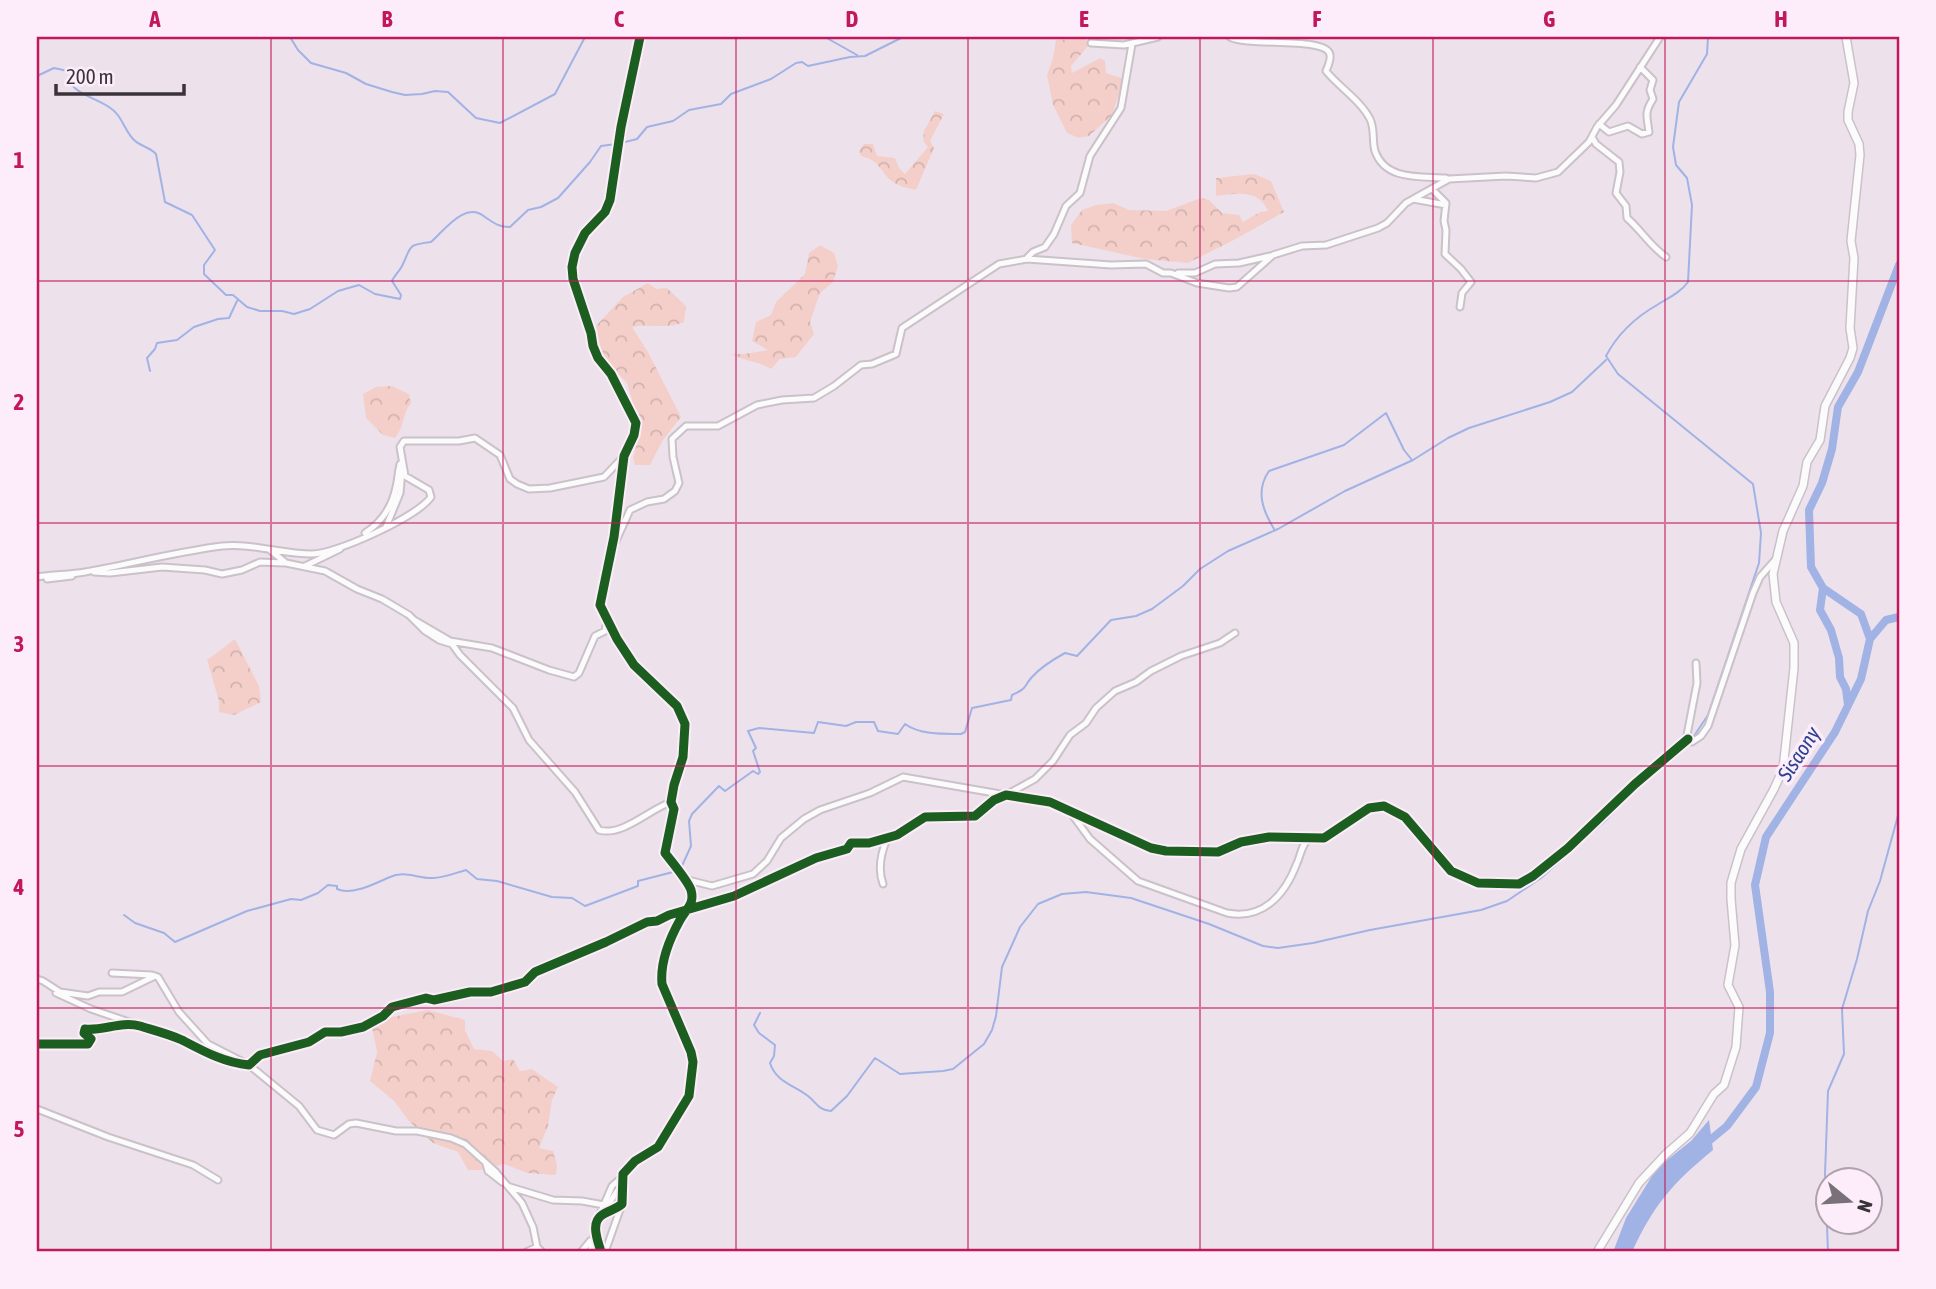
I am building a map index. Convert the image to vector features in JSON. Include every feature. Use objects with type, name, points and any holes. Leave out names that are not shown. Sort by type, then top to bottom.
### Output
[{"type":"street","points":[[590,1252],[599,1217],[612,1186],[622,1180],[635,1161],[658,1147],[689,1096],[693,1062],[667,998],[661,975],[667,949],[680,921],[692,904],[691,889],[665,853],[674,809],[671,802],[674,785],[682,768],[686,741],[685,724],[677,706],[634,665],[600,605],[610,557],[624,456],[634,435],[636,423],[593,346],[573,279],[572,267],[579,243],[593,222],[605,212],[610,200],[621,127],[640,37]]},
{"type":"street","points":[[1091,43],[1124,46],[1158,37]]},
{"type":"street","points":[[1230,37],[1248,42],[1302,43],[1324,47],[1331,57],[1326,71],[1371,121],[1375,153],[1380,161],[1389,170],[1406,176],[1449,179],[1547,176],[1558,172],[1592,137],[1660,37]]},
{"type":"street","points":[[1597,1252],[1639,1183],[1690,1133],[1714,1094],[1724,1085],[1736,1047],[1740,1007],[1728,985],[1735,945],[1731,883],[1741,849],[1783,769],[1794,668],[1794,643],[1776,602],[1773,574],[1783,531],[1802,486],[1807,462],[1821,440],[1825,406],[1853,348],[1850,328],[1854,258],[1852,241],[1860,155],[1859,144],[1848,120],[1854,83],[1846,37]]},
{"type":"street","points":[[1027,259],[1033,252],[1045,247],[1054,234],[1066,205],[1080,192],[1090,156],[1121,108],[1132,44]]},
{"type":"street","points":[[1599,124],[1609,132],[1628,126],[1642,134],[1649,132],[1646,108],[1653,99],[1650,90],[1653,80],[1640,67]]},
{"type":"street","points":[[1592,137],[1619,162],[1616,193],[1626,206],[1627,218],[1640,229],[1647,241],[1666,257]]},
{"type":"street","points":[[610,557],[630,510],[647,502],[664,499],[679,483],[672,439],[686,426],[718,426],[757,405],[814,398],[860,365],[872,364],[896,354],[902,328],[999,264],[1027,259],[1111,265],[1146,264],[1163,273],[1195,273],[1215,264],[1239,263],[1302,246],[1326,245],[1378,228],[1413,199],[1449,179]]},
{"type":"street","points":[[1432,189],[1446,205],[1445,254],[1471,282],[1462,293],[1460,307]]},
{"type":"street","points":[[1413,199],[1446,205]]},
{"type":"street","points":[[1171,273],[1197,283],[1237,287],[1273,255]]},
{"type":"street","points":[[386,528],[400,493],[400,447],[404,441],[475,438],[500,455],[505,471],[517,484],[529,489],[604,477],[624,456]]},
{"type":"street","points":[[305,566],[386,528],[412,513],[431,497],[429,490],[408,479],[402,464]]},
{"type":"street","points":[[361,538],[379,524],[389,509],[402,464]]},
{"type":"street","points":[[37,578],[85,572],[220,546],[239,545],[314,554],[347,544]]},
{"type":"street","points":[[270,550],[286,563]]},
{"type":"street","points":[[684,879],[712,886],[753,874],[767,860],[781,838],[804,819],[820,810],[870,793],[904,777],[1037,799],[1144,846],[1166,851],[1218,852],[1258,838],[1328,837],[1369,807],[1384,807],[1405,817],[1451,870],[1478,883],[1518,884],[1533,876],[1568,848],[1634,785],[1689,740],[1701,736],[1708,726],[1753,593],[1760,577],[1776,559]]},
{"type":"street","points":[[85,572],[110,573],[162,567],[222,574],[266,561],[305,566],[325,571],[356,589],[382,599],[450,641],[502,651],[573,677],[579,673],[596,636],[605,631],[607,617]]},
{"type":"street","points":[[414,620],[439,640],[452,644],[513,708],[529,740],[575,792],[599,830],[606,832],[628,825],[671,802]]},
{"type":"street","points":[[249,1065],[260,1055],[309,1042],[325,1032],[363,1027],[383,1016],[392,1007],[426,998],[434,1000],[470,992],[491,992],[525,982],[536,972],[647,922],[734,895],[816,858],[847,849],[851,844],[869,843],[903,833],[925,817],[975,816],[994,800],[1035,779],[1053,761],[1070,735],[1086,723],[1096,708],[1115,691],[1181,656],[1220,643],[1235,633]]},
{"type":"street","points":[[1689,740],[1697,683],[1696,663]]},
{"type":"street","points":[[1069,811],[1090,839],[1138,881],[1242,916],[1261,909],[1279,895],[1296,866],[1303,843],[1309,839]]},
{"type":"street","points":[[883,884],[880,876],[881,862],[887,839]]},
{"type":"street","points":[[113,974],[155,976],[162,982],[179,1012],[208,1044],[249,1065],[299,1106],[317,1130],[324,1134],[334,1135],[349,1124],[356,1123],[396,1131],[417,1131],[458,1141],[473,1150],[526,1209],[537,1247],[542,1252]]},
{"type":"street","points":[[51,988],[88,996],[99,992],[122,992],[155,976]]},
{"type":"street","points":[[37,979],[66,999],[156,1032],[169,1034],[226,1060],[249,1065]]},
{"type":"street","points":[[37,1035],[38,1044],[88,1044],[91,1039],[84,1033],[85,1029],[138,1025]]},
{"type":"street","points":[[37,1110],[107,1137],[193,1165],[218,1180]]},
{"type":"street","points":[[603,1252],[622,1204],[622,1180]]},
{"type":"street","points":[[508,1186],[553,1200],[582,1200],[604,1205]]},
{"type":"street","points":[[599,1217],[622,1204]]},
{"type":"street","points":[[594,1235],[603,1252]]},
{"type":"street","points":[[581,1252],[594,1235]]},
{"type":"street","points":[[526,1252],[537,1247]]},
{"type":"green space","points":[[1086,39],[1089,45],[1071,66],[1072,73],[1100,58],[1105,61],[1106,73],[1124,79],[1112,115],[1089,136],[1079,138],[1067,133],[1053,105],[1047,75],[1056,40]]},
{"type":"green space","points":[[935,111],[944,114],[930,141],[934,148],[916,190],[896,184],[877,164],[861,156],[859,151],[864,144],[873,144],[877,156],[895,158],[905,174],[928,147],[923,141],[924,131]]},
{"type":"green space","points":[[1254,174],[1271,181],[1284,212],[1188,263],[1145,259],[1072,243],[1071,225],[1082,210],[1096,205],[1113,203],[1129,210],[1166,211],[1201,198],[1209,200],[1222,213],[1239,215],[1243,222],[1260,212],[1268,211],[1264,204],[1246,194],[1216,196],[1216,178]]},
{"type":"green space","points":[[820,245],[834,253],[838,266],[833,282],[820,293],[810,322],[814,334],[796,357],[780,359],[771,369],[731,354],[768,350],[752,341],[756,322],[771,315],[776,302],[805,274],[809,253]]},
{"type":"green space","points":[[648,283],[656,289],[667,288],[686,306],[684,322],[672,326],[632,327],[681,417],[663,440],[650,465],[635,465],[633,458],[642,423],[635,411],[627,383],[609,365],[601,352],[596,326],[623,297]]},
{"type":"green space","points":[[392,386],[409,394],[411,403],[395,438],[383,435],[366,418],[363,394],[376,387]]},
{"type":"green space","points":[[235,639],[259,686],[261,702],[234,715],[219,712],[219,701],[207,660]]},
{"type":"green space","points":[[428,1010],[465,1020],[465,1030],[474,1049],[492,1051],[503,1061],[513,1059],[520,1071],[532,1069],[558,1087],[539,1148],[553,1151],[557,1166],[556,1175],[527,1173],[504,1164],[481,1170],[468,1170],[458,1152],[433,1143],[408,1120],[394,1101],[370,1081],[377,1052],[372,1027],[392,1017]]},
{"type":"water","points":[[1709,1120],[1713,1150],[1666,1195],[1648,1220],[1632,1252],[1613,1252],[1626,1218],[1657,1168],[1691,1141]]},
{"type":"waterway","points":[[290,37],[311,63],[346,73],[366,84],[405,95],[448,92],[476,118],[500,123],[555,94],[585,37]]},
{"type":"waterway","points":[[825,37],[857,55]]},
{"type":"waterway","points":[[621,143],[637,139],[647,127],[673,121],[689,110],[721,104],[731,94],[771,79],[796,63],[802,62],[808,66],[865,56],[903,37]]},
{"type":"waterway","points":[[1692,739],[1708,715],[1759,563],[1761,533],[1753,484],[1618,374],[1606,356],[1621,334],[1635,321],[1678,292],[1688,282],[1692,205],[1687,178],[1676,165],[1673,147],[1679,102],[1707,54],[1708,37]]},
{"type":"waterway","points":[[37,76],[54,68],[72,72],[75,75],[70,83],[74,87],[113,110],[133,139],[156,154],[165,202],[192,215],[215,250],[204,265],[204,274],[226,295],[233,295],[247,307],[260,311],[294,314],[310,309],[338,291],[359,285],[375,294],[400,299],[401,295],[392,281],[413,246],[431,242],[455,219],[470,212],[510,227],[528,210],[558,198],[601,146],[616,144]]},
{"type":"waterway","name":"Sisaony","points":[[1704,1145],[1727,1126],[1756,1087],[1770,1033],[1770,992],[1755,885],[1766,837],[1835,732],[1861,679],[1870,639],[1861,614],[1823,588],[1811,567],[1809,510],[1822,483],[1832,449],[1838,407],[1858,372],[1899,265]]},
{"type":"waterway","points":[[150,371],[147,358],[157,343],[177,340],[194,327],[229,318],[237,301]]},
{"type":"waterway","points":[[681,868],[691,846],[689,821],[692,814],[719,786],[725,791],[753,771],[758,774],[760,772],[753,751],[756,748],[748,731],[759,728],[814,733],[818,722],[846,726],[856,722],[874,722],[878,731],[898,734],[905,724],[925,732],[961,734],[965,732],[972,708],[1011,700],[1012,695],[1023,689],[1036,673],[1052,661],[1065,653],[1077,656],[1111,620],[1136,616],[1152,609],[1183,586],[1200,569],[1228,551],[1278,529],[1345,491],[1413,460],[1469,428],[1550,402],[1572,392],[1606,360]]},
{"type":"waterway","points":[[1274,529],[1262,501],[1262,486],[1269,471],[1344,445],[1386,413],[1404,450],[1412,460]]},
{"type":"waterway","points":[[1823,588],[1820,610],[1831,630],[1848,705]]},
{"type":"waterway","points":[[1870,639],[1886,620],[1899,617]]},
{"type":"waterway","points":[[760,1013],[754,1025],[759,1033],[775,1045],[770,1063],[776,1075],[808,1096],[820,1108],[831,1111],[847,1096],[875,1058],[900,1074],[943,1071],[953,1069],[984,1044],[996,1016],[1002,967],[1020,927],[1038,904],[1062,894],[1086,892],[1131,898],[1209,924],[1263,946],[1278,948],[1481,910],[1507,901],[1541,878],[1680,749]]},
{"type":"waterway","points":[[1828,1252],[1825,1174],[1828,1091],[1844,1054],[1842,1009],[1868,911],[1880,881],[1899,812]]},
{"type":"waterway","points":[[124,915],[135,923],[164,933],[175,942],[247,911],[291,899],[301,900],[318,893],[328,885],[350,891],[395,875],[437,878],[466,870],[477,879],[497,881],[552,897],[572,898],[585,906],[638,886],[638,881],[677,871]]},
{"type":"cycle path","points":[[601,1252],[596,1232],[598,1218],[622,1204],[623,1174],[635,1161],[658,1147],[689,1096],[693,1062],[662,984],[664,959],[669,943],[692,899],[689,886],[665,853],[674,809],[671,802],[674,785],[683,757],[685,724],[677,706],[634,665],[600,605],[614,537],[624,456],[634,435],[636,423],[593,346],[573,279],[572,267],[575,253],[585,233],[605,212],[610,200],[621,127],[640,37]]},
{"type":"cycle path","points":[[37,1044],[88,1044],[91,1039],[84,1033],[85,1029],[133,1025],[172,1036],[223,1059],[249,1065],[260,1055],[309,1042],[325,1032],[363,1027],[383,1016],[392,1007],[426,998],[434,1000],[470,992],[491,992],[525,982],[535,972],[647,922],[734,896],[816,858],[847,849],[851,843],[869,843],[897,835],[925,817],[975,816],[994,800],[1006,795],[1050,802],[1151,848],[1166,851],[1218,852],[1241,842],[1269,837],[1324,838],[1369,808],[1384,806],[1405,817],[1451,871],[1478,883],[1519,884],[1568,848],[1635,784],[1688,739]]}]
